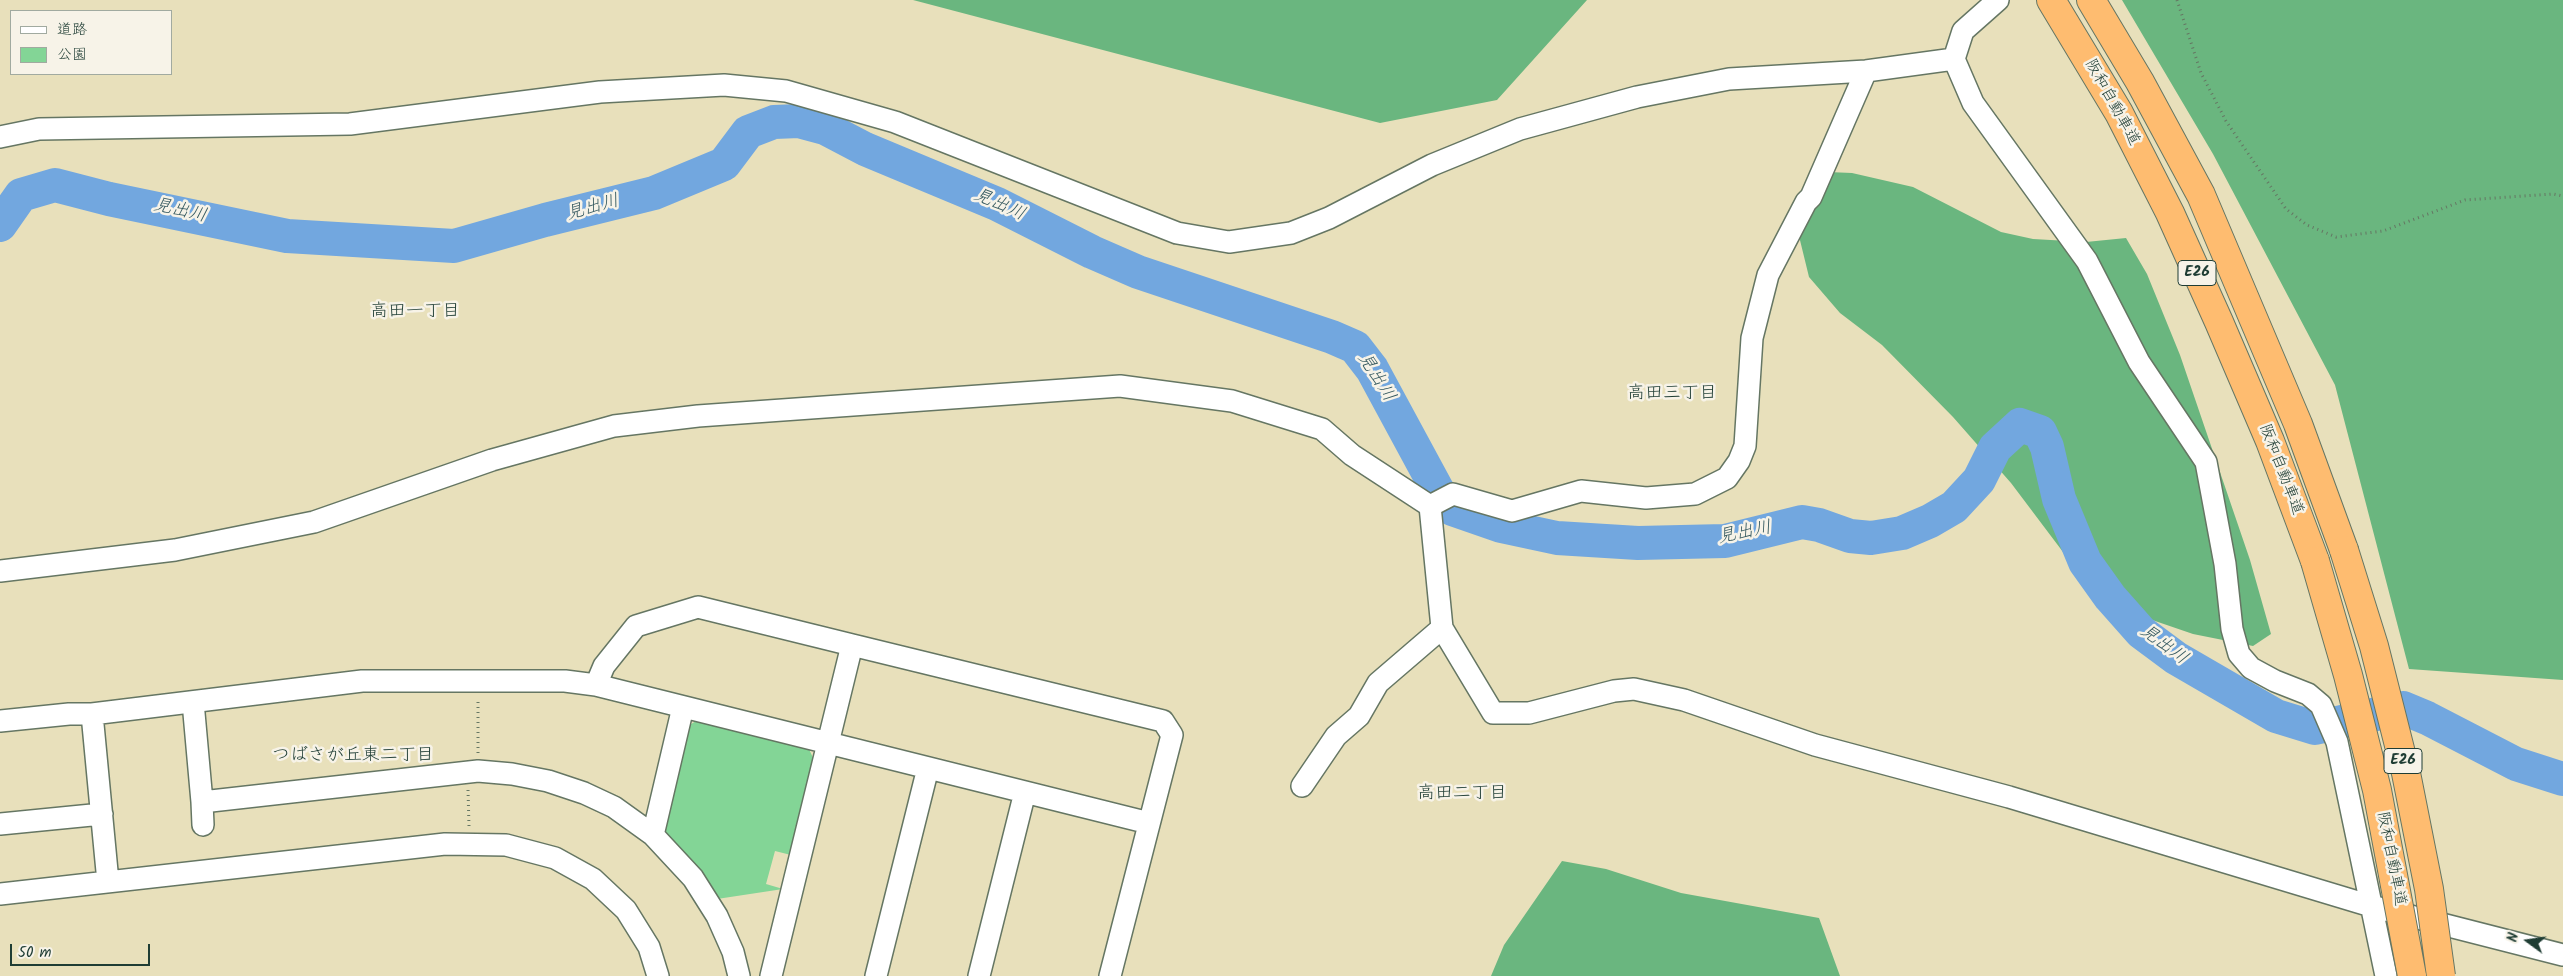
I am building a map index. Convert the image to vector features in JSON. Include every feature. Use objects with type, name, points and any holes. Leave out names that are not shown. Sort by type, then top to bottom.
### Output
[{"type":"highway","name":"阪和自動車道","points":[[2051,0],[2118,113],[2174,222],[2270,441],[2315,561],[2348,674],[2377,790],[2412,976]]},
{"type":"highway","name":"阪和自動車道","points":[[2091,0],[2140,82],[2201,195],[2298,424],[2344,550],[2374,646],[2406,773],[2429,890],[2441,976]]},
{"type":"street","points":[[1998,0],[1963,31],[1954,58],[1973,103],[2087,261],[2139,362],[2206,462],[2225,564],[2232,629],[2239,654],[2251,668],[2275,681],[2308,694],[2321,705],[2337,742],[2386,976]]},
{"type":"street","points":[[0,137],[39,129],[350,124],[600,92],[724,85],[786,91],[895,122],[1177,233],[1229,242],[1292,233],[1329,218],[1432,165],[1520,128],[1637,97],[1729,79],[1866,72],[1954,58]]},
{"type":"street","points":[[1430,506],[1453,494],[1512,512],[1580,491],[1646,498],[1696,494],[1727,478],[1739,461],[1745,446],[1752,338],[1768,275],[1811,197],[1866,72]]},
{"type":"street","points":[[0,571],[175,550],[314,522],[492,460],[614,426],[698,416],[1120,386],[1232,401],[1322,429],[1352,455],[1430,506]]},
{"type":"street","points":[[1430,506],[1442,628],[1493,713],[1529,713],[1614,691],[1634,689],[1684,700],[1815,745],[2009,797],[2372,906],[2563,955]]},
{"type":"street","points":[[596,686],[604,666],[636,626],[698,607],[1163,721],[1172,736],[1110,976]]},
{"type":"street","points":[[1302,786],[1336,736],[1359,716],[1378,683],[1442,628]]},
{"type":"street","points":[[771,976],[852,645]]},
{"type":"street","points":[[0,721],[69,714],[92,714],[362,681],[565,681],[596,686],[683,707],[1149,823]]},
{"type":"street","points":[[193,702],[204,825]]},
{"type":"street","points":[[653,835],[683,707]]},
{"type":"street","points":[[92,714],[108,882]]},
{"type":"street","points":[[876,976],[928,768]]},
{"type":"street","points":[[202,802],[473,772],[512,774],[548,781],[584,793],[614,807],[653,835],[693,878],[717,916],[733,952],[739,976]]},
{"type":"street","points":[[980,976],[1025,792]]},
{"type":"street","points":[[0,824],[102,814]]},
{"type":"street","points":[[0,894],[445,844],[506,845],[555,858],[593,879],[626,910],[649,947],[658,976]]},
{"type":"path","points":[[2177,0],[2201,73],[2226,121],[2286,209],[2306,226],[2336,237],[2383,230],[2464,200],[2553,194],[2563,196]]},
{"type":"path","points":[[469,844],[478,681]]},
{"type":"green space","points":[[913,0],[1587,0],[1497,100],[1380,123]]},
{"type":"green space","points":[[2122,0],[2563,0],[2563,680],[2409,669],[2335,385],[2213,154]]},
{"type":"green space","points":[[1828,172],[1852,173],[1913,187],[2001,232],[2033,239],[2086,242],[2126,238],[2147,274],[2180,355],[2250,560],[2271,634],[2253,646],[2193,634],[2123,610],[2063,552],[2011,483],[1953,417],[1882,345],[1840,313],[1809,277],[1798,232]]},
{"type":"green space","points":[[696,721],[809,749],[814,760],[791,855],[775,851],[766,884],[783,889],[717,899],[667,838],[664,825],[688,726]]},
{"type":"green space","points":[[1562,861],[1606,869],[1681,893],[1819,918],[1840,976],[1491,976],[1504,945]]},
{"type":"waterway","name":"見出川","points":[[0,225],[21,195],[55,185],[109,199],[287,236],[454,246],[545,220],[654,193],[724,164],[748,132],[774,122],[799,121],[825,128],[865,149],[997,204],[1092,252],[1138,272],[1332,337],[1355,347],[1372,369],[1438,491],[1452,509],[1501,526],[1557,538],[1638,543],[1725,541],[1802,522],[1819,525],[1850,536],[1871,538],[1902,533],[1930,521],[1954,507],[1979,480],[1995,448],[2020,425],[2040,432],[2047,447],[2059,499],[2085,562],[2110,597],[2141,632],[2176,658],[2276,716],[2315,728],[2403,708],[2427,718],[2516,764],[2563,779]]},
{"type":"district","name":"高田一丁目","points":[[415,313]]},
{"type":"district","name":"高田三丁目","points":[[1672,395]]},
{"type":"district","name":"つばさが丘東二丁目","points":[[353,757]]},
{"type":"district","name":"高田二丁目","points":[[1462,795]]}]
